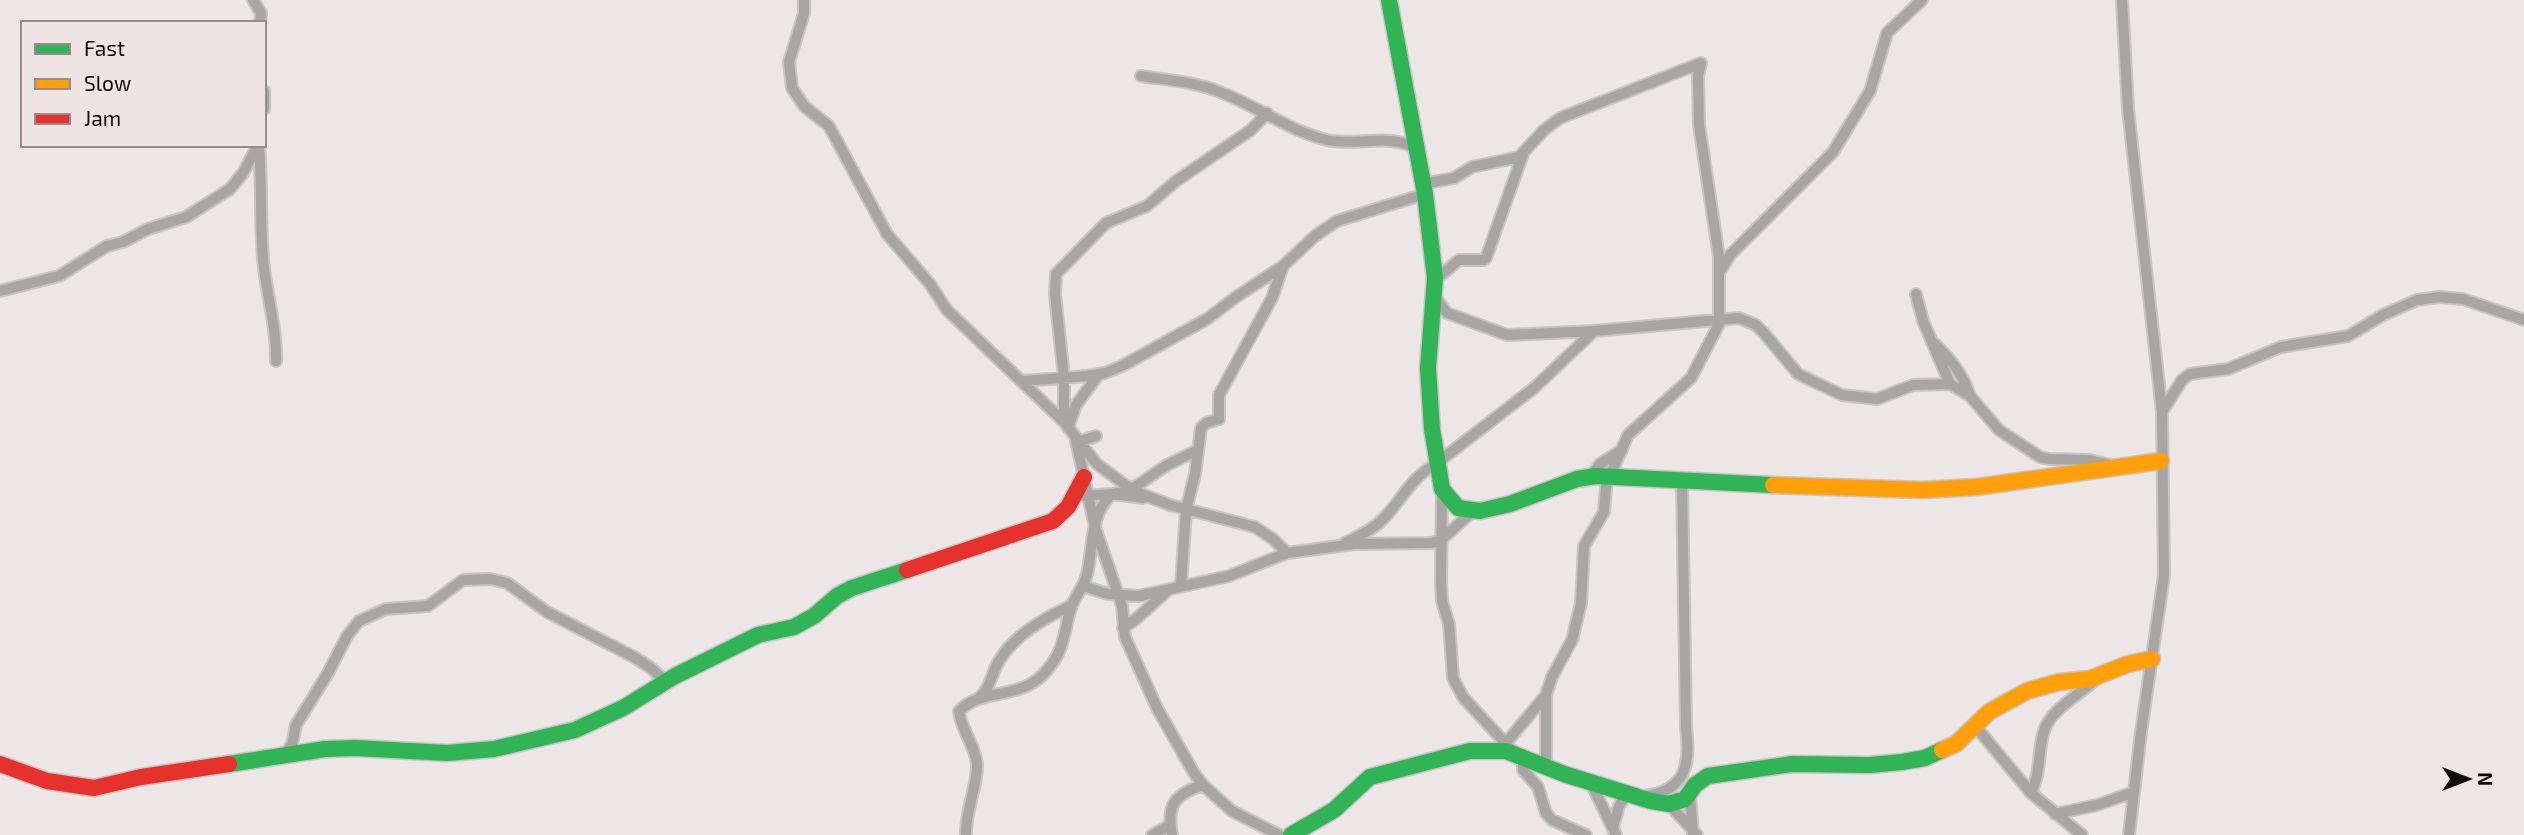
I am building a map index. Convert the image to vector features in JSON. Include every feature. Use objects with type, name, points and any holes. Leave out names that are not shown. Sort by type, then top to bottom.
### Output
[{"type":"street","points":[[253,0],[261,13],[260,21]]},
{"type":"street","points":[[804,0],[804,13],[789,62],[792,88],[804,106],[829,126],[887,234],[930,285],[947,310],[1066,425],[1097,464],[1132,489],[1152,499],[1255,527],[1287,553]]},
{"type":"street","points":[[1389,0],[1424,189],[1435,280],[1428,368],[1442,489],[1442,601],[1448,624],[1454,681],[1463,697],[1515,752],[1523,770],[1538,788],[1546,813],[1552,820],[1586,835]]},
{"type":"street","points":[[1719,275],[1730,255],[1833,152],[1870,91],[1887,33],[1922,0]]},
{"type":"street","points":[[2122,0],[2128,109],[2162,412],[2164,575],[2129,835]]},
{"type":"street","points":[[1023,381],[1099,374],[1122,366],[1207,319],[1283,265],[1315,236],[1337,221],[1454,178],[1472,167],[1514,159],[1523,154],[1544,130],[1560,118],[1701,63],[1698,76],[1699,125],[1714,220],[1719,275],[1718,327],[1691,378],[1628,435],[1609,476],[1604,512],[1584,546],[1581,603],[1571,644],[1515,752]]},
{"type":"street","points":[[1141,76],[1217,90],[1310,135],[1331,141],[1401,141],[1417,149]]},
{"type":"street","points":[[1066,425],[1055,294],[1056,274],[1107,223],[1147,206],[1176,181],[1251,130],[1267,113]]},
{"type":"street","points":[[0,291],[59,276],[107,246],[192,213],[230,189],[258,147]]},
{"type":"street","points":[[259,147],[263,260],[275,331],[276,361]]},
{"type":"street","points":[[1435,280],[1460,260],[1486,258],[1523,154]]},
{"type":"street","points":[[1181,581],[1186,510],[1195,474],[1201,428],[1206,423],[1219,419],[1219,395],[1272,298],[1283,265]]},
{"type":"street","points":[[1916,294],[1931,341],[1950,383],[1970,396],[1998,430],[2049,460],[2090,460],[2118,467]]},
{"type":"street","points":[[1435,297],[1447,313],[1504,335],[1594,331],[1739,318],[1756,325],[1798,374],[1842,395],[1877,398],[1913,385],[1950,383]]},
{"type":"street","points":[[2162,412],[2182,380],[2190,374],[2228,369],[2281,346],[2348,336],[2383,315],[2417,300],[2439,297],[2470,300],[2524,320]]},
{"type":"street","points":[[1336,547],[1377,525],[1394,508],[1413,480],[1534,388],[1594,331]]},
{"type":"street","points":[[1931,341],[1954,363],[1966,382],[1970,396]]},
{"type":"street","points":[[1066,425],[1076,405],[1099,374]]},
{"type":"street","points":[[1077,440],[1096,436]]},
{"type":"street","points":[[1077,440],[1084,477],[1082,496],[1118,595],[1128,645],[1157,708],[1203,785],[1232,811],[1279,835]]},
{"type":"street","points":[[975,701],[1016,691],[1032,684],[1045,673],[1062,643],[1072,605],[1083,586],[1095,527],[1107,499],[1113,494],[1132,489],[1167,465],[1198,450]]},
{"type":"street","points":[[1590,477],[1600,464],[1622,450]]},
{"type":"street","points":[[1442,489],[1458,508],[1474,511],[1493,509],[1577,479],[1590,477],[1923,490],[1977,487],[2161,461]]},
{"type":"street","points":[[1615,831],[1619,806],[1632,795],[1654,794],[1674,783],[1686,768],[1689,751],[1686,728],[1682,481]]},
{"type":"street","points":[[0,764],[47,780],[94,788],[152,775],[332,748],[447,753],[494,749],[575,730],[624,708],[665,681],[758,635],[794,627],[852,588],[1053,521],[1082,496],[1113,494],[1152,499]]},
{"type":"street","points":[[1123,628],[1181,581],[1229,576],[1287,553],[1360,544],[1416,545],[1441,540],[1474,511]]},
{"type":"street","points":[[286,754],[292,744],[296,726],[347,636],[359,621],[375,612],[392,608],[425,607],[463,580],[490,579],[507,583],[547,612],[652,668],[665,681]]},
{"type":"street","points":[[1083,586],[1118,595],[1139,596],[1168,590]]},
{"type":"street","points":[[966,835],[968,806],[977,768],[975,753],[959,711],[975,701],[988,687],[998,662],[1029,629],[1072,605]]},
{"type":"street","points":[[1291,835],[1334,810],[1370,777],[1470,751],[1515,752],[1546,767],[1591,783],[1669,804],[1690,795],[1695,785],[1708,776],[1735,771],[1792,764],[1887,764],[1925,758],[1956,744],[1998,706],[2027,691],[2059,682],[2099,676],[2128,664],[2152,659]]},
{"type":"street","points":[[2031,793],[2037,782],[2046,726],[2052,717],[2099,676]]},
{"type":"street","points":[[1546,695],[1546,767]]},
{"type":"street","points":[[1976,727],[2031,793],[2081,835]]},
{"type":"street","points":[[1591,783],[1615,831]]},
{"type":"street","points":[[1152,835],[1171,830],[1171,807],[1179,796],[1203,785]]},
{"type":"street","points":[[2055,814],[2097,805],[2134,792]]},
{"type":"street","points":[[1690,795],[1694,834]]},
{"type":"street","points":[[1669,804],[1694,834]]},
{"type":"traffic: fast","points":[[1389,0],[1425,194],[1435,278],[1428,368],[1432,429],[1442,489],[1458,508],[1480,511],[1510,504],[1577,479],[1596,476],[1773,485]]},
{"type":"traffic: fast","points":[[229,764],[325,749],[447,753],[494,749],[575,730],[623,708],[675,676],[758,635],[794,627],[852,588],[907,570]]},
{"type":"traffic: fast","points":[[1291,835],[1334,810],[1370,777],[1470,751],[1506,751],[1564,774],[1669,804],[1685,799],[1695,785],[1708,776],[1792,764],[1870,765],[1902,762],[1925,758],[1942,750]]},
{"type":"traffic: slow","points":[[1773,485],[1923,490],[1977,487],[2161,461]]},
{"type":"traffic: slow","points":[[1942,750],[1956,744],[1989,712],[2027,691],[2059,682],[2090,679],[2128,664],[2152,659]]},
{"type":"traffic: jam","points":[[907,570],[1053,521],[1068,507],[1084,477]]},
{"type":"traffic: jam","points":[[0,764],[47,781],[94,788],[141,777],[229,764]]}]
